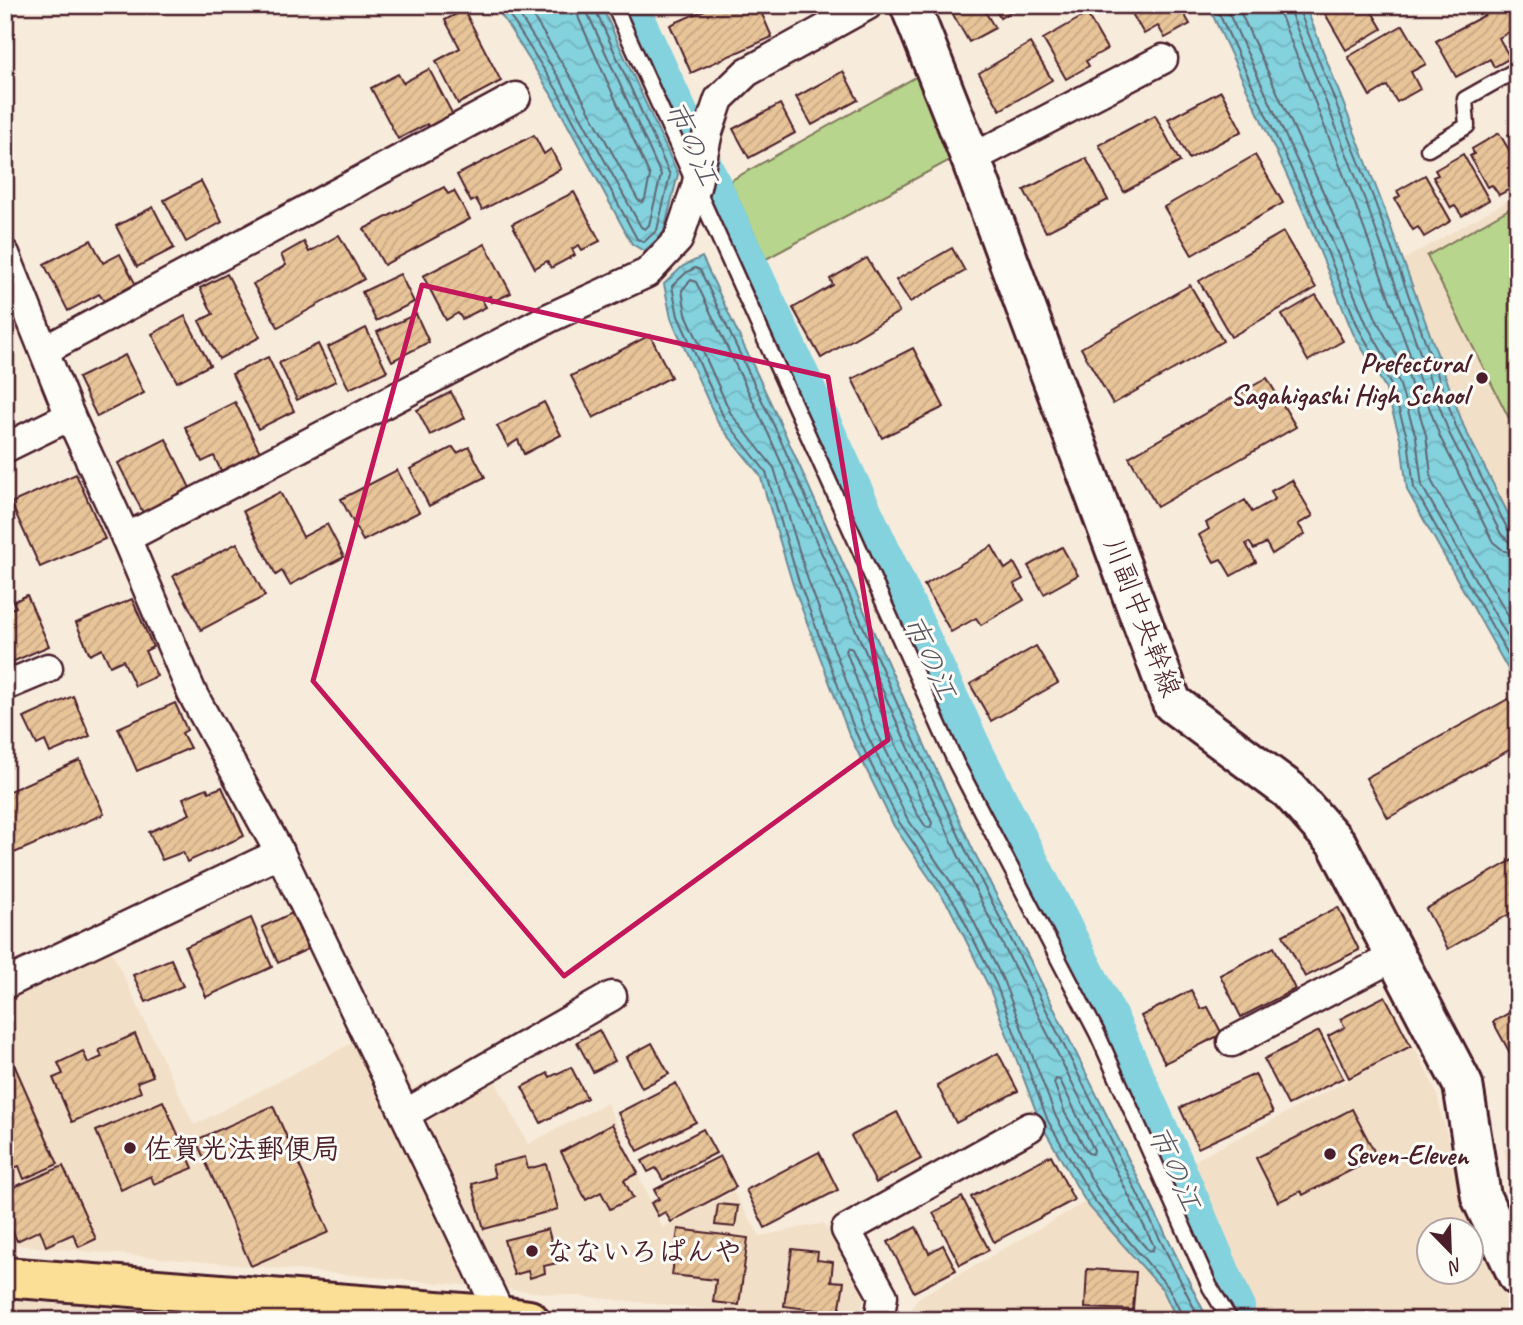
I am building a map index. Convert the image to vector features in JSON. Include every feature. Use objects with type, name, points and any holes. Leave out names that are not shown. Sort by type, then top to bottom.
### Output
[{"type":"highway","points":[[5,1277],[511,1318]]},
{"type":"street","points":[[126,538],[549,318],[647,273],[678,240],[696,187],[708,132],[719,99],[747,72],[868,5]]},
{"type":"street","name":"川副中央幹線","points":[[910,5],[971,159],[1172,703],[1289,790],[1337,844],[1463,1085],[1481,1197],[1518,1276]]},
{"type":"street","points":[[971,159],[1163,59]]},
{"type":"street","points":[[45,350],[516,97]]},
{"type":"street","points":[[5,254],[70,416],[192,693],[279,853],[405,1114],[511,1318]]},
{"type":"street","points":[[5,448],[70,416]]},
{"type":"street","points":[[5,686],[48,668]]},
{"type":"street","points":[[5,984],[279,853]]},
{"type":"street","points":[[1232,1042],[1395,956]]},
{"type":"street","points":[[405,1114],[612,996]]},
{"type":"street","points":[[879,1320],[883,1296],[846,1230],[1030,1128]]},
{"type":"lane","points":[[614,5],[956,763],[1097,1033],[1210,1287],[1230,1320]]},
{"type":"lane","points":[[1427,149],[1468,126],[1465,99],[1518,69]]},
{"type":"highlighted area","points":[[422,285],[828,377],[888,740],[564,976],[313,681]]},
{"type":"shaded area","name":"Prefectural Sagahigashi High School","points":[[1518,195],[1518,533],[1464,427],[1403,260]]},
{"type":"shaded area","points":[[111,950],[194,1125],[383,1027],[413,1088],[480,1052],[528,1144],[607,1103],[662,1228],[733,1192],[760,1236],[824,1223],[864,1294],[860,1320],[823,1320],[5,1244],[5,1002]]},
{"type":"shaded area","points":[[1414,1046],[1436,1091],[1456,1172],[1473,1216],[1414,1216],[1414,1286],[1484,1286],[1484,1243],[1514,1320],[1254,1320],[1190,1163]]},
{"type":"shaded area","points":[[1518,1144],[1518,1201],[1504,1150]]},
{"type":"shaded area","points":[[1101,1193],[1181,1320],[905,1320],[918,1298]]},
{"type":"shaded area","points":[[5,1300],[285,1320],[5,1320]]},
{"type":"green space","points":[[916,77],[950,160],[766,259],[730,181]]},
{"type":"green space","points":[[1518,204],[1518,436],[1427,256]]},
{"type":"water","points":[[495,5],[601,5],[678,174],[663,235],[644,251],[632,244],[551,94]]},
{"type":"water","points":[[1208,5],[1305,5],[1379,195],[1464,427],[1518,533],[1518,687],[1407,490],[1401,441],[1385,387],[1353,333],[1302,208]]},
{"type":"water","points":[[702,257],[974,852],[1208,1320],[1177,1320],[1163,1290],[1087,1204],[1041,1124],[989,987],[950,908],[894,826],[849,734],[793,585],[760,475],[718,423],[671,318],[664,284],[683,266]]},
{"type":"building","points":[[708,5],[758,5],[772,37],[691,73],[670,25],[709,8]]},
{"type":"building","points":[[949,5],[981,5],[995,28],[969,42]]},
{"type":"building","points":[[993,5],[1022,5],[1000,18]]},
{"type":"building","points":[[1127,5],[1179,5],[1190,24],[1165,38],[1158,26],[1144,34]]},
{"type":"building","points":[[1320,5],[1368,5],[1382,29],[1346,50]]},
{"type":"building","points":[[1480,5],[1511,5],[1518,17],[1518,27],[1499,38],[1510,58],[1494,67],[1490,59],[1456,77],[1436,41],[1485,15]]},
{"type":"building","points":[[464,10],[501,81],[458,104],[436,61],[460,48],[445,20]]},
{"type":"building","points":[[1087,14],[1107,49],[1086,61],[1089,66],[1066,79],[1043,39]]},
{"type":"building","points":[[1403,25],[1426,64],[1411,72],[1420,89],[1397,102],[1387,86],[1370,96],[1348,57]]},
{"type":"building","points":[[1030,43],[1052,80],[1000,110],[979,73]]},
{"type":"building","points":[[429,69],[453,115],[429,127],[427,124],[398,139],[371,88],[398,74],[403,83]]},
{"type":"building","points":[[843,71],[858,100],[812,125],[796,97]]},
{"type":"building","points":[[1221,91],[1242,131],[1189,159],[1168,119]]},
{"type":"building","points":[[780,104],[795,133],[749,158],[733,129]]},
{"type":"building","points":[[1155,115],[1180,162],[1124,192],[1099,145]]},
{"type":"building","points":[[1518,124],[1518,151],[1508,135],[1513,132],[1511,128]]},
{"type":"building","points":[[1499,133],[1518,165],[1518,185],[1499,195],[1492,185],[1487,187],[1470,156],[1474,154],[1472,149]]},
{"type":"building","points":[[534,135],[544,154],[551,149],[561,169],[482,210],[476,199],[471,202],[457,175]]},
{"type":"building","points":[[1463,154],[1489,200],[1462,216],[1455,206],[1451,208],[1433,177],[1438,175],[1435,170]]},
{"type":"building","points":[[1255,155],[1283,203],[1192,255],[1164,207]]},
{"type":"building","points":[[1086,158],[1108,200],[1046,232],[1024,190]]},
{"type":"building","points":[[1425,175],[1451,221],[1424,237],[1418,227],[1413,230],[1395,199],[1400,196],[1397,191]]},
{"type":"building","points":[[201,181],[222,222],[186,242],[164,200]]},
{"type":"building","points":[[444,187],[448,194],[454,191],[470,219],[384,265],[364,229]]},
{"type":"building","points":[[574,192],[600,241],[582,250],[579,245],[572,249],[575,255],[551,268],[547,261],[535,268],[512,224]]},
{"type":"building","points":[[153,207],[174,248],[137,267],[116,226]]},
{"type":"building","points":[[1283,232],[1316,288],[1231,337],[1199,281]]},
{"type":"building","points":[[339,235],[364,279],[278,327],[253,284],[286,265],[281,255],[304,242],[309,252]]},
{"type":"building","points":[[91,240],[103,263],[120,254],[136,285],[104,301],[99,294],[68,311],[44,264]]},
{"type":"building","points":[[485,244],[511,293],[492,302],[490,296],[482,300],[486,307],[462,319],[458,313],[446,320],[423,276]]},
{"type":"building","points":[[952,248],[965,271],[910,302],[896,280]]},
{"type":"building","points":[[867,258],[899,312],[821,358],[793,308],[833,285],[830,279]]},
{"type":"building","points":[[227,274],[260,337],[219,359],[199,321],[213,314],[200,288]]},
{"type":"building","points":[[400,274],[414,302],[376,321],[362,292]]},
{"type":"building","points":[[1190,285],[1223,341],[1113,404],[1081,348]]},
{"type":"building","points":[[1316,295],[1343,341],[1308,361],[1282,315]]},
{"type":"building","points":[[416,314],[429,342],[392,361],[377,332]]},
{"type":"building","points":[[185,316],[210,365],[177,382],[152,334]]},
{"type":"building","points":[[366,328],[387,371],[349,389],[328,347]]},
{"type":"building","points":[[650,335],[671,377],[593,418],[571,376]]},
{"type":"building","points":[[318,344],[336,381],[297,400],[279,363]]},
{"type":"building","points":[[913,348],[944,407],[882,438],[852,379]]},
{"type":"building","points":[[125,355],[144,393],[97,417],[78,378]]},
{"type":"building","points":[[268,357],[294,411],[258,429],[232,374]]},
{"type":"building","points":[[1267,378],[1296,427],[1157,507],[1129,457]]},
{"type":"building","points":[[451,392],[465,418],[430,435],[417,410]]},
{"type":"building","points":[[235,402],[260,452],[221,471],[214,456],[202,462],[185,427]]},
{"type":"building","points":[[544,402],[561,435],[524,454],[518,440],[508,446],[497,426]]},
{"type":"building","points":[[166,439],[191,490],[143,513],[118,463]]},
{"type":"building","points":[[453,447],[457,453],[469,447],[485,477],[429,506],[410,469]]},
{"type":"building","points":[[397,470],[419,512],[363,541],[341,499]]},
{"type":"building","points":[[76,474],[105,539],[40,567],[11,503]]},
{"type":"building","points":[[1292,480],[1313,516],[1298,524],[1305,534],[1272,554],[1266,543],[1254,549],[1249,542],[1246,544],[1256,562],[1231,576],[1221,559],[1214,562],[1199,535],[1209,529],[1206,523],[1245,500],[1252,512],[1275,499],[1271,491]]},
{"type":"building","points":[[280,492],[303,537],[327,524],[344,557],[290,585],[282,571],[276,575],[243,511]]},
{"type":"building","points":[[237,543],[265,596],[201,630],[173,576]]},
{"type":"building","points":[[992,546],[1005,569],[1014,563],[1023,579],[1014,584],[1024,600],[981,625],[976,618],[951,632],[924,585]]},
{"type":"building","points":[[1062,547],[1078,575],[1044,594],[1028,566]]},
{"type":"building","points":[[5,548],[13,566],[5,570]]},
{"type":"building","points":[[27,595],[49,646],[5,665],[5,611],[16,607],[13,602]]},
{"type":"building","points":[[132,599],[153,647],[145,651],[157,676],[135,686],[123,660],[110,666],[102,649],[90,655],[76,623]]},
{"type":"building","points":[[1036,646],[1058,683],[991,721],[970,684]]},
{"type":"building","points":[[73,696],[90,736],[50,753],[45,741],[37,745],[24,718]]},
{"type":"building","points":[[1508,699],[1518,716],[1518,745],[1388,818],[1366,778]]},
{"type":"building","points":[[175,703],[187,730],[182,733],[190,748],[137,771],[118,728]]},
{"type":"building","points":[[80,760],[104,814],[5,857],[5,793]]},
{"type":"building","points":[[222,787],[244,836],[187,862],[183,852],[162,860],[149,832],[190,814],[183,798],[207,788],[209,792]]},
{"type":"building","points":[[1518,857],[1518,909],[1448,949],[1426,909]]},
{"type":"building","points":[[1338,907],[1359,950],[1305,977],[1283,935]]},
{"type":"building","points":[[292,913],[308,949],[278,963],[262,927]]},
{"type":"building","points":[[251,918],[272,967],[206,997],[185,947]]},
{"type":"building","points":[[1274,947],[1295,989],[1241,1017],[1220,975]]},
{"type":"building","points":[[171,959],[183,986],[146,1002],[133,975]]},
{"type":"building","points":[[1191,990],[1201,1009],[1208,1007],[1222,1034],[1165,1063],[1141,1016]]},
{"type":"building","points":[[1385,996],[1411,1046],[1349,1078],[1328,1036],[1345,1027],[1340,1019]]},
{"type":"building","points":[[1518,1008],[1518,1060],[1515,1062],[1493,1022]]},
{"type":"building","points":[[599,1030],[615,1061],[593,1072],[577,1042]]},
{"type":"building","points":[[1319,1031],[1343,1078],[1288,1105],[1264,1059]]},
{"type":"building","points":[[135,1034],[153,1076],[137,1082],[141,1092],[72,1122],[53,1078],[63,1074],[58,1063],[83,1051],[88,1063],[102,1057],[99,1050]]},
{"type":"building","points":[[652,1043],[669,1074],[642,1088],[626,1057]]},
{"type":"building","points":[[5,1044],[58,1164],[24,1179],[19,1166],[5,1171]]},
{"type":"building","points":[[998,1053],[1018,1091],[956,1123],[937,1085]]},
{"type":"building","points":[[571,1067],[587,1098],[541,1123],[522,1087],[548,1073],[550,1077]]},
{"type":"building","points":[[1255,1074],[1273,1113],[1198,1148],[1180,1108]]},
{"type":"building","points":[[676,1083],[696,1122],[638,1151],[618,1113]]},
{"type":"building","points":[[163,1101],[193,1168],[154,1184],[151,1176],[121,1190],[96,1131]]},
{"type":"building","points":[[273,1106],[329,1232],[251,1266],[196,1140]]},
{"type":"building","points":[[1352,1109],[1377,1157],[1303,1195],[1301,1191],[1278,1202],[1256,1158]]},
{"type":"building","points":[[897,1112],[921,1159],[876,1183],[851,1136]]},
{"type":"building","points":[[612,1124],[638,1173],[624,1180],[633,1198],[610,1209],[601,1192],[586,1200],[561,1152]]},
{"type":"building","points":[[703,1129],[716,1153],[663,1180],[656,1168],[648,1172],[642,1161]]},
{"type":"building","points":[[819,1152],[838,1190],[765,1228],[746,1190]]},
{"type":"building","points":[[1051,1155],[1074,1200],[994,1242],[971,1197]]},
{"type":"building","points":[[720,1156],[736,1187],[671,1222],[665,1212],[658,1216],[651,1203],[659,1199],[654,1190]]},
{"type":"building","points":[[525,1157],[528,1169],[546,1164],[558,1209],[484,1229],[472,1184],[495,1177],[492,1165]]},
{"type":"building","points":[[63,1166],[96,1239],[79,1247],[73,1234],[46,1246],[40,1230],[17,1241],[5,1215],[5,1191]]},
{"type":"building","points":[[962,1197],[989,1250],[960,1265],[933,1213]]},
{"type":"building","points":[[718,1204],[738,1206],[735,1227],[715,1225]]},
{"type":"building","points":[[916,1227],[929,1253],[943,1245],[956,1270],[914,1292],[888,1242]]},
{"type":"building","points":[[548,1229],[557,1263],[544,1266],[545,1273],[530,1278],[528,1271],[514,1275],[504,1240]]},
{"type":"building","points":[[678,1229],[748,1238],[739,1305],[713,1302],[716,1280],[672,1275]]},
{"type":"building","points":[[792,1249],[818,1252],[817,1260],[833,1262],[831,1281],[844,1282],[839,1313],[784,1306]]},
{"type":"building","points":[[1087,1269],[1136,1272],[1133,1310],[1085,1308]]},
{"type":"waterway","name":"市の江","points":[[629,5],[974,751],[1112,1024],[1236,1307]]},
{"type":"place","name":"Prefectural Sagahigashi High School","points":[[1482,378]]},
{"type":"place","name":"佐賀光法郵便局","points":[[130,1148]]},
{"type":"place","name":"Seven-Eleven","points":[[1330,1154]]},
{"type":"place","name":"なないろぱんや","points":[[532,1251]]}]
